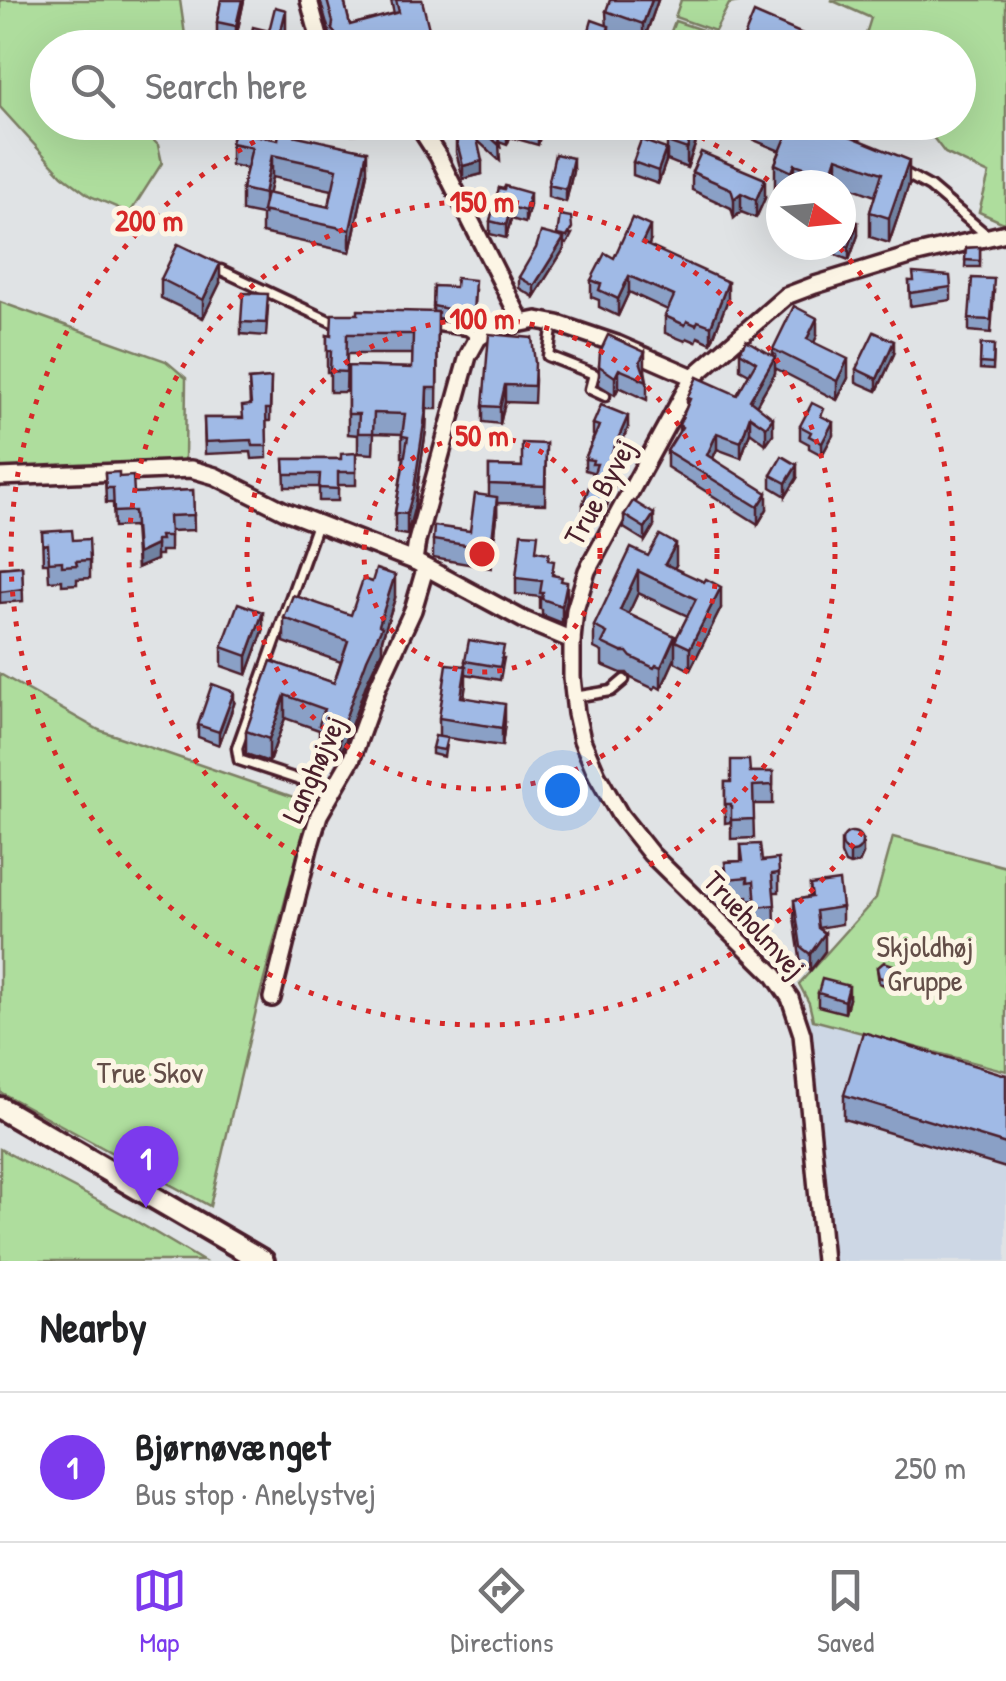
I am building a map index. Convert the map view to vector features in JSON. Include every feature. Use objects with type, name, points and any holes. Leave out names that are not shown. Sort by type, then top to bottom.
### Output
[{"type":"street","points":[[308,0],[317,30]]},
{"type":"street","points":[[428,140],[521,321]]},
{"type":"street","name":"True Byvej","points":[[575,705],[572,640],[587,571],[693,377],[786,296],[913,255],[998,235]]},
{"type":"street","points":[[419,565],[417,541],[468,356],[478,338],[492,328],[521,321],[553,323],[617,344],[693,377]]},
{"type":"street","points":[[0,477],[191,469],[419,565],[524,620],[572,640]]},
{"type":"street","name":"Langhøjvej","points":[[272,998],[320,815],[352,758],[378,686],[414,610],[419,565]]},
{"type":"street","name":"Trueholmvej","points":[[575,705],[582,740],[620,815],[682,887],[774,975],[790,998],[802,1034],[824,1261]]},
{"type":"street","points":[[0,1108],[263,1261]]},
{"type":"lane","points":[[884,162],[930,187],[998,235]]},
{"type":"lane","points":[[221,270],[332,322],[350,323]]},
{"type":"lane","points":[[553,323],[548,356],[594,374],[590,389],[605,396]]},
{"type":"lane","points":[[422,325],[468,330],[478,338]]},
{"type":"lane","points":[[317,524],[237,748],[239,760],[333,791]]},
{"type":"lane","points":[[267,664],[284,670]]},
{"type":"lane","points":[[575,705],[611,691],[624,680]]},
{"type":"shaded area","points":[[806,1016],[1006,1077],[1006,1261],[831,1261]]},
{"type":"green space","points":[[0,0],[180,0],[184,30],[30,30],[30,140],[0,107]]},
{"type":"green space","points":[[681,0],[747,0],[729,4],[716,30],[675,17]]},
{"type":"green space","points":[[831,0],[1006,0],[1006,224],[979,212],[989,174],[945,153],[935,140],[976,140],[976,30],[867,30],[871,18]]},
{"type":"green space","points":[[675,21],[702,30],[672,30]]},
{"type":"green space","points":[[30,140],[153,140],[162,163],[130,213],[90,196],[62,175]]},
{"type":"green space","points":[[0,302],[166,361],[186,378],[185,461],[0,468]]},
{"type":"green space","name":"True Skov","points":[[0,674],[99,730],[311,803],[258,1002],[210,1206],[0,1092]]},
{"type":"green space","name":"Skjoldhøj Gruppe","points":[[893,837],[1006,867],[1006,1071],[813,1020],[799,984],[876,898]]},
{"type":"green space","points":[[0,1149],[129,1217],[203,1261],[0,1261]]},
{"type":"building","points":[[221,0],[242,0],[236,26],[217,22]]},
{"type":"building","points":[[327,0],[344,0],[350,25],[399,12],[396,0],[422,0],[429,30],[332,30]]},
{"type":"building","points":[[610,0],[652,0],[643,24],[606,11]]},
{"type":"building","points":[[275,7],[286,10],[281,30],[269,30]]},
{"type":"building","points":[[754,13],[793,30],[747,30]]},
{"type":"building","points":[[592,20],[609,26],[608,30],[589,30]]},
{"type":"building","points":[[316,140],[367,151],[350,230],[262,211],[266,193],[329,207],[337,169],[272,155],[264,194],[242,189],[252,147],[231,143]]},
{"type":"building","points":[[456,140],[477,140],[482,161],[463,166]]},
{"type":"building","points":[[641,140],[666,149],[658,171],[633,162]]},
{"type":"building","points":[[668,140],[690,140],[687,149]]},
{"type":"building","points":[[785,140],[860,140],[909,160],[889,218],[870,212],[882,173],[837,157],[833,170],[813,170],[795,164],[793,170],[775,164]]},
{"type":"building","points":[[701,152],[765,179],[756,200],[741,193],[734,199],[731,189],[692,172]]},
{"type":"building","points":[[555,154],[573,158],[566,189],[548,185]]},
{"type":"building","points":[[499,188],[530,193],[525,211],[511,207],[506,225],[490,221]]},
{"type":"building","points":[[560,215],[571,217],[572,228],[567,237],[557,235]]},
{"type":"building","points":[[632,218],[650,226],[642,243],[728,282],[711,326],[698,321],[696,325],[687,321],[685,325],[665,316],[674,296],[629,276],[618,299],[599,290],[601,284],[591,280],[605,253],[614,258]]},
{"type":"building","points":[[541,232],[564,238],[534,286],[519,277]]},
{"type":"building","points":[[178,244],[220,264],[203,300],[161,279]]},
{"type":"building","points":[[980,247],[980,261],[965,260],[966,248]]},
{"type":"building","points":[[913,273],[950,276],[951,287],[910,293]]},
{"type":"building","points":[[456,278],[475,280],[473,314],[433,306],[434,286],[455,287]]},
{"type":"building","points":[[972,278],[994,279],[991,320],[969,319]]},
{"type":"building","points":[[243,293],[268,294],[266,323],[241,322]]},
{"type":"building","points":[[794,306],[817,318],[807,339],[848,359],[837,381],[773,349]]},
{"type":"building","points":[[358,310],[438,312],[437,388],[427,388],[407,514],[395,513],[408,437],[402,436],[405,414],[374,413],[373,433],[358,433],[359,414],[348,414],[348,366],[412,368],[413,334],[347,334],[346,372],[330,371],[327,335],[331,336],[332,314],[358,314]]},
{"type":"building","points":[[874,332],[894,341],[877,379],[856,369]]},
{"type":"building","points":[[489,334],[532,338],[534,386],[505,385],[500,407],[483,406]]},
{"type":"building","points":[[608,335],[645,352],[640,361],[647,381],[619,369],[615,377],[599,366]]},
{"type":"building","points":[[746,340],[775,357],[750,400],[773,418],[766,427],[750,416],[741,442],[717,433],[707,455],[767,493],[758,507],[667,451],[682,427],[679,425],[690,399],[687,398],[697,377],[737,395],[756,362],[740,352]]},
{"type":"building","points":[[981,344],[994,345],[993,364],[980,363]]},
{"type":"building","points":[[271,378],[270,409],[266,409],[267,446],[252,446],[251,440],[205,442],[204,418],[243,418],[242,406],[251,405],[249,380]]},
{"type":"building","points":[[812,403],[824,409],[821,416],[833,422],[822,443],[800,426]]},
{"type":"building","points":[[601,405],[628,416],[611,455],[617,456],[615,472],[601,511],[583,504],[597,464],[585,459],[599,426],[593,424]]},
{"type":"building","points":[[522,443],[546,444],[545,486],[489,484],[489,466],[522,467]]},
{"type":"building","points":[[356,453],[356,472],[338,472],[338,489],[319,488],[320,474],[285,474],[284,459],[341,459],[341,454]]},
{"type":"building","points":[[782,456],[797,465],[786,483],[771,475]]},
{"type":"building","points":[[119,472],[119,477],[133,476],[134,493],[193,490],[194,515],[169,516],[170,536],[160,536],[156,545],[137,554],[134,511],[114,512],[113,488],[106,488],[105,473]]},
{"type":"building","points":[[475,494],[497,497],[491,549],[433,540],[434,526],[470,531]]},
{"type":"building","points":[[633,501],[654,514],[645,528],[624,515]]},
{"type":"building","points":[[72,530],[73,540],[89,539],[90,560],[62,566],[62,561],[49,562],[48,544],[43,545],[42,532]]},
{"type":"building","points":[[521,533],[538,534],[536,551],[549,553],[548,560],[554,561],[552,575],[567,582],[562,606],[542,599],[542,581],[516,578]]},
{"type":"building","points":[[660,535],[676,544],[665,564],[721,587],[690,648],[675,641],[696,599],[638,571],[620,610],[675,636],[661,667],[654,668],[602,643],[607,633],[594,626],[631,548],[648,556]]},
{"type":"building","points":[[22,566],[23,589],[0,592],[0,568]]},
{"type":"building","points":[[376,569],[395,575],[379,625],[382,627],[340,733],[319,725],[324,709],[285,695],[269,739],[246,731],[271,661],[334,683],[348,641],[284,618],[293,595],[351,615],[363,579],[372,582]]},
{"type":"building","points":[[238,603],[263,612],[247,656],[222,647]]},
{"type":"building","points":[[469,640],[504,646],[500,667],[465,661]]},
{"type":"building","points":[[447,664],[466,666],[461,697],[505,704],[502,728],[439,718]]},
{"type":"building","points":[[212,684],[234,692],[219,732],[198,725]]},
{"type":"building","points":[[435,736],[447,738],[444,750],[432,748]]},
{"type":"building","points":[[731,760],[749,760],[750,772],[773,772],[773,785],[753,786],[754,819],[731,820],[731,804],[725,804],[725,782],[731,782]]},
{"type":"building","points":[[848,832],[856,832],[862,842],[856,852],[848,852],[842,846],[842,838]]},
{"type":"building","points":[[760,844],[762,861],[778,859],[779,873],[772,874],[775,905],[756,907],[754,881],[748,882],[748,877],[727,879],[725,862],[743,861],[741,845]]},
{"type":"building","points":[[839,881],[842,907],[816,911],[818,928],[825,933],[810,954],[801,947],[794,900],[812,897],[810,885]]},
{"type":"building","points":[[884,962],[893,965],[894,974],[887,980],[879,977],[877,968]]},
{"type":"building","points":[[822,979],[849,986],[845,1001],[818,993]]},
{"type":"building","points":[[863,1032],[1006,1075],[1006,1144],[844,1095]]},
{"type":"place","name":"Bjørnøvænget","points":[[146,1208]]}]
